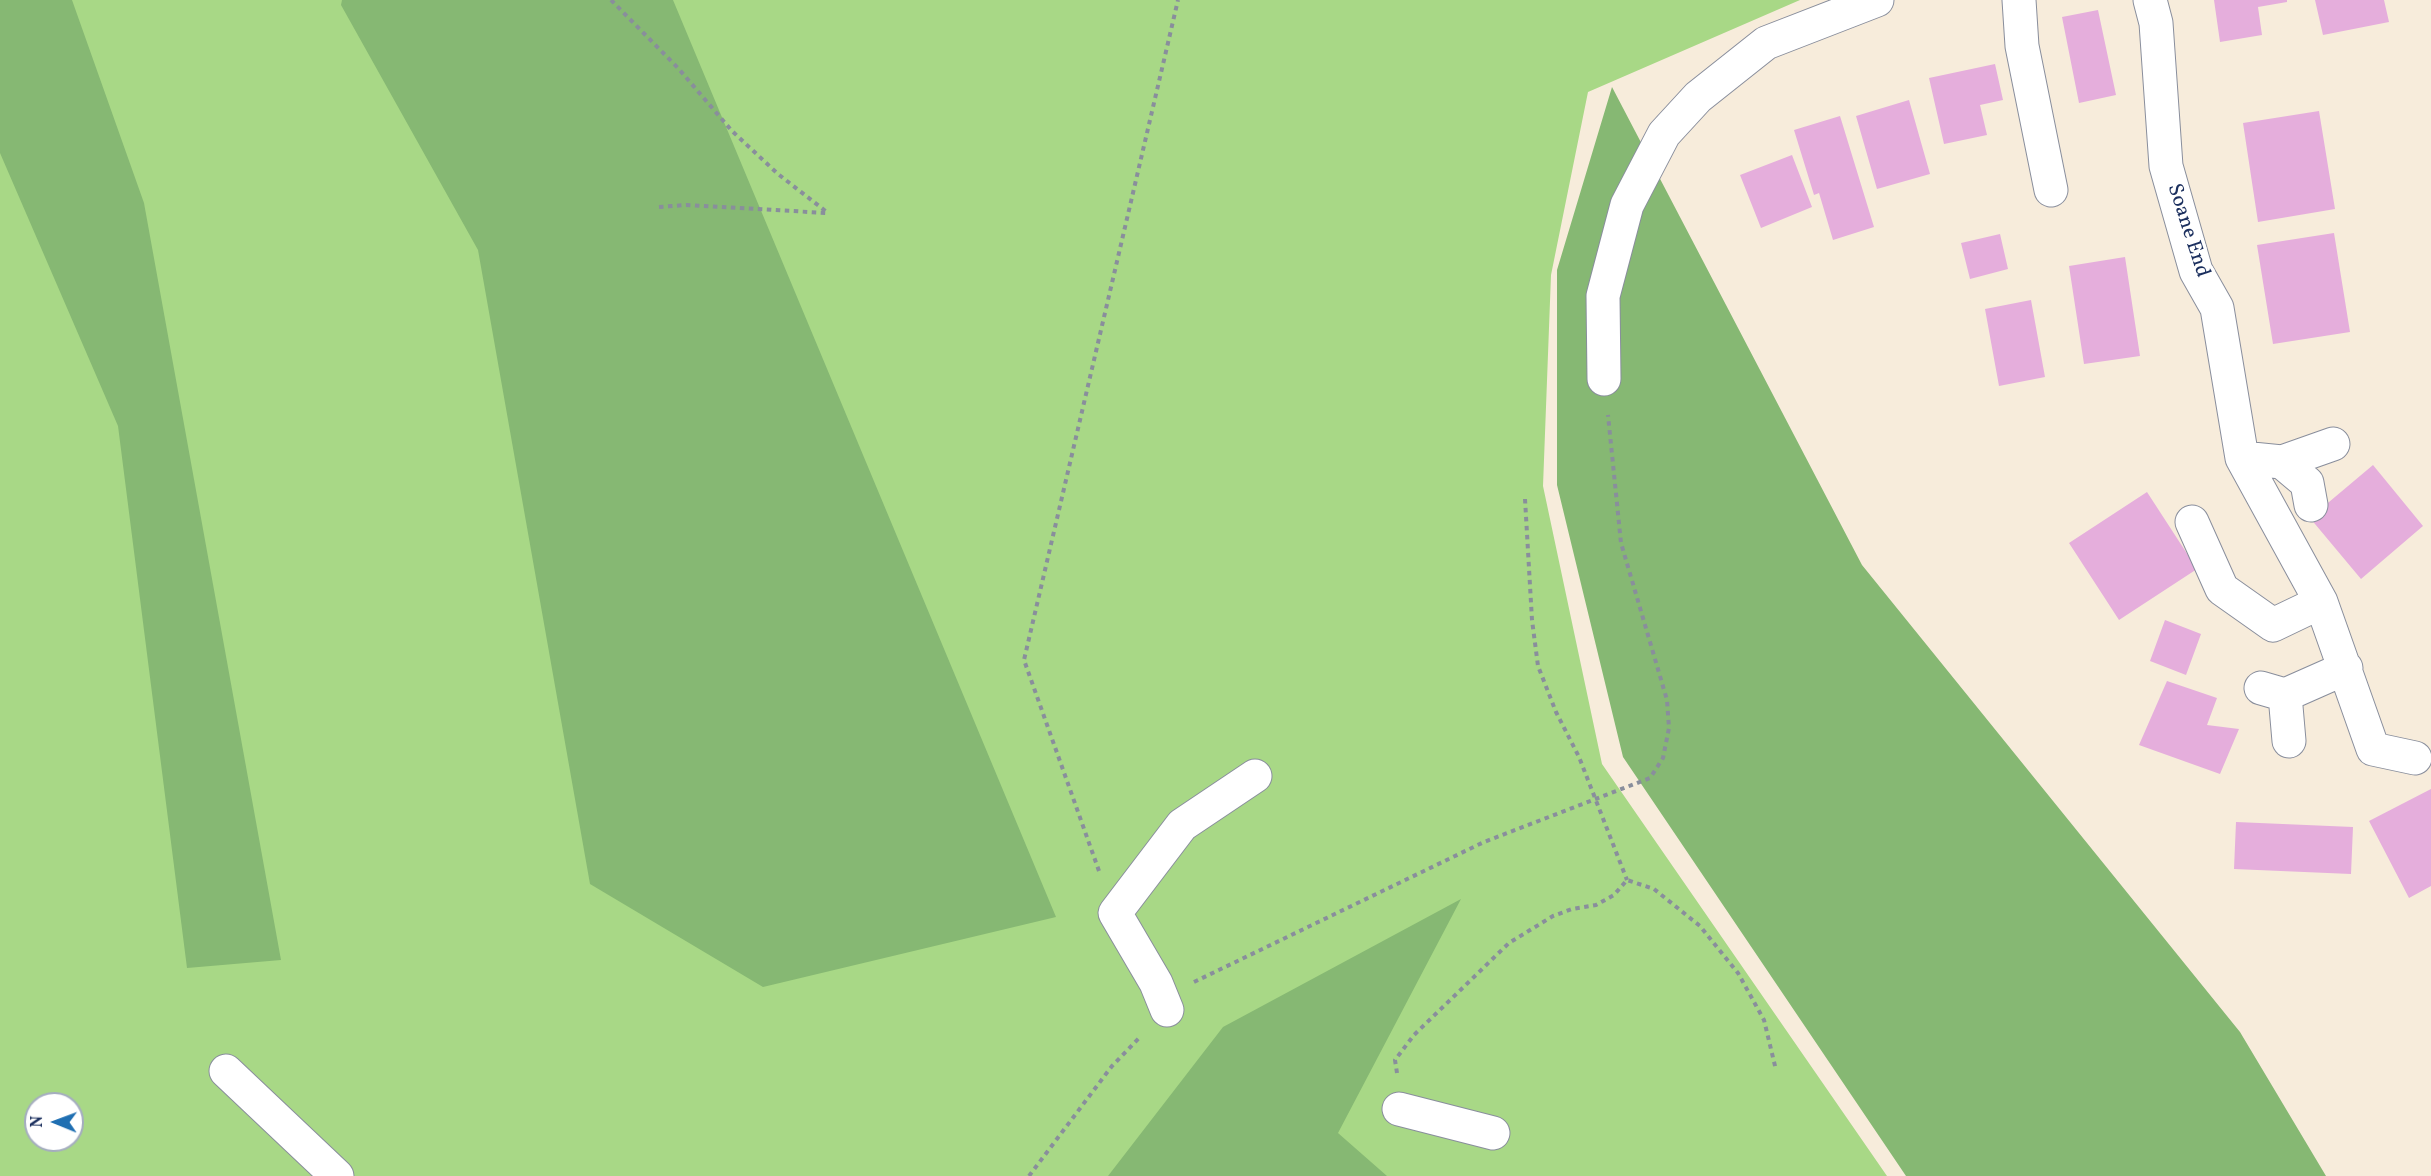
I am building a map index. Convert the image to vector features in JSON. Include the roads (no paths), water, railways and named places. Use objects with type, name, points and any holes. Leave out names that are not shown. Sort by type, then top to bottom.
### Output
[{"type":"street","points":[[1604,379],[1603,296],[1627,206],[1664,135],[1698,97],[1766,43],[1876,0]]},
{"type":"street","points":[[2019,0],[2022,46],[2051,190]]},
{"type":"street","name":"Soane End","points":[[2150,0],[2156,23],[2166,166],[2196,271],[2217,308],[2242,458],[2321,602],[2373,749],[2415,758]]},
{"type":"street","points":[[2242,458],[2282,462],[2333,444]]},
{"type":"street","points":[[2282,462],[2307,483],[2311,505]]},
{"type":"street","points":[[2192,522],[2222,589],[2273,625],[2321,602]]},
{"type":"street","points":[[2289,741],[2273,691],[2346,669]]},
{"type":"street","points":[[1167,1010],[1156,982],[1114,914],[1182,825],[1255,776]]},
{"type":"street","points":[[226,1071],[337,1176]]},
{"type":"street","points":[[1404,1110],[1493,1133]]}]
